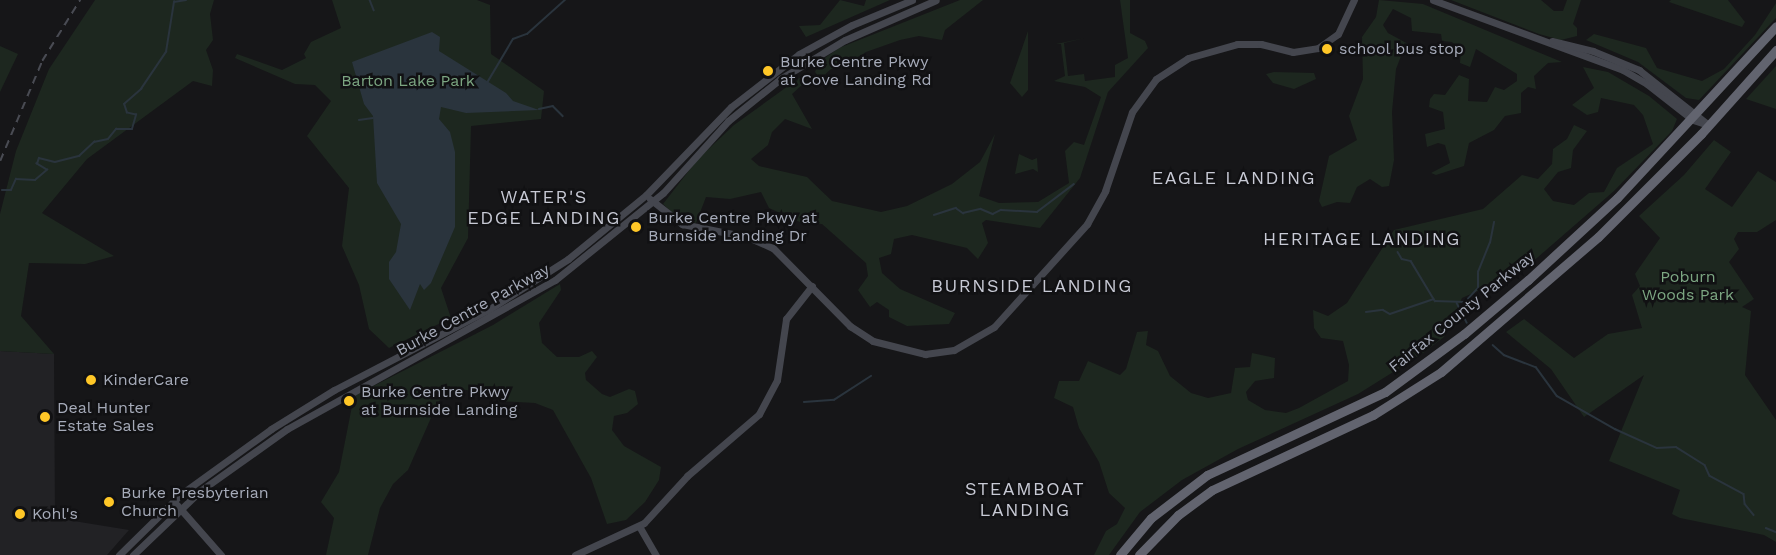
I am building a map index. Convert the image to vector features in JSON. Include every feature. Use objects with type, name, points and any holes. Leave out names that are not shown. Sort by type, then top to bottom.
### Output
[{"type":"highway","name":"Fairfax County Parkway","points":[[1120,555],[1151,518],[1207,475],[1348,411],[1420,368],[1528,280],[1695,117],[1776,26]]},
{"type":"highway","name":"Fairfax County Parkway","points":[[1139,555],[1178,515],[1212,490],[1373,415],[1441,372],[1598,237],[1708,125],[1776,50]]},
{"type":"main road","name":"Burke Centre Parkway","points":[[119,555],[173,501],[307,405],[530,286],[646,195],[752,88],[799,54],[852,25],[912,0]]},
{"type":"main road","name":"Burke Centre Parkway","points":[[133,555],[180,508],[235,464],[315,411],[536,292],[620,231],[652,202],[728,121],[780,79],[853,36],[936,0]]},
{"type":"main road","points":[[646,195],[682,224],[766,243],[857,331],[889,348],[930,354],[975,341],[1010,311],[1087,224],[1105,191],[1132,112],[1156,79],[1188,58],[1237,44],[1259,44],[1293,52],[1318,48],[1338,34],[1354,0]]},
{"type":"main road","points":[[1433,0],[1512,30],[1630,65],[1708,125]]},
{"type":"main road","points":[[575,555],[639,526],[687,476],[747,426],[766,404],[781,366],[786,319],[812,286]]},
{"type":"main road","points":[[173,501],[221,555]]},
{"type":"main road","points":[[639,526],[656,555]]},
{"type":"shaded area","points":[[432,32],[440,37],[439,51],[506,93],[513,101],[539,110],[466,113],[441,107],[439,119],[450,132],[455,152],[455,227],[431,283],[424,290],[420,284],[410,310],[389,279],[389,262],[396,252],[401,224],[377,183],[373,116],[364,104],[352,62]]},
{"type":"shaded area","points":[[0,351],[54,354],[55,518],[129,530],[107,555],[0,555]]},
{"type":"green space","points":[[95,0],[214,0],[210,14],[213,40],[206,50],[213,70],[212,86],[193,81],[87,159],[42,213],[114,256],[85,264],[29,263],[21,316],[54,354],[0,351],[0,214],[16,151],[49,69]]},
{"type":"green space","name":"Barton Lake Park","points":[[332,0],[477,0],[490,5],[491,54],[544,91],[541,119],[471,126],[468,238],[441,288],[451,318],[389,348],[369,329],[359,285],[342,246],[349,188],[307,136],[331,101],[315,85],[295,84],[235,58],[237,54],[282,70],[306,58],[304,54],[311,42],[341,28]]},
{"type":"green space","points":[[840,0],[864,6],[866,0],[890,0],[806,37],[799,26],[820,25]]},
{"type":"green space","points":[[960,0],[983,0],[945,30],[942,40],[919,36],[900,40],[866,52],[842,68],[831,69],[820,79],[815,72],[819,62],[839,48]]},
{"type":"green space","points":[[1120,0],[1130,0],[1130,33],[1145,41],[1148,48],[1108,92],[1080,178],[1040,228],[986,220],[982,223],[988,243],[978,259],[967,248],[912,235],[894,239],[891,254],[879,258],[882,273],[900,289],[955,313],[949,324],[907,326],[889,317],[889,310],[877,302],[870,307],[858,290],[868,276],[866,263],[822,224],[802,223],[769,208],[761,192],[730,199],[706,197],[696,223],[676,216],[663,204],[698,159],[734,125],[802,76],[805,77],[802,85],[792,94],[812,129],[785,119],[772,132],[768,145],[751,159],[759,166],[807,177],[832,201],[881,212],[907,206],[952,184],[980,162],[995,134],[979,196],[999,203],[1038,202],[1069,183],[1065,151],[1074,142],[1084,145],[1101,97],[1085,87],[1054,81],[1065,76],[1061,44],[1056,44],[1085,38],[1064,43],[1068,76],[1084,74],[1085,81],[1115,77],[1115,65],[1128,58]]},
{"type":"green space","points":[[1379,0],[1423,4],[1562,62],[1548,63],[1534,76],[1536,89],[1528,87],[1521,93],[1521,113],[1505,116],[1494,130],[1469,143],[1464,166],[1436,175],[1431,173],[1450,163],[1445,145],[1438,143],[1427,147],[1425,134],[1445,129],[1443,112],[1429,107],[1430,99],[1434,94],[1445,95],[1459,75],[1469,79],[1468,101],[1487,102],[1495,87],[1504,90],[1517,81],[1517,74],[1476,49],[1470,67],[1460,63],[1461,52],[1452,42],[1442,41],[1441,34],[1412,31],[1411,18],[1393,9],[1383,25],[1388,33],[1410,45],[1403,51],[1396,69],[1392,112],[1394,160],[1389,186],[1382,187],[1370,179],[1357,187],[1350,203],[1337,202],[1322,207],[1319,201],[1329,156],[1357,140],[1349,116],[1363,79],[1362,37],[1376,17]]},
{"type":"green space","points":[[1451,0],[1541,0],[1554,11],[1563,11],[1567,0],[1581,0],[1573,24],[1577,28],[1577,36],[1561,40],[1539,34]]},
{"type":"green space","points":[[1671,0],[1728,0],[1745,22],[1742,27],[1669,2]]},
{"type":"green space","points":[[1776,3],[1776,18],[1699,100],[1686,98],[1638,62],[1586,40],[1594,34],[1646,48],[1657,68],[1702,81],[1724,69],[1755,35]]},
{"type":"green space","points":[[1028,31],[1028,90],[1022,97],[1010,83]]},
{"type":"green space","points":[[0,46],[18,54],[0,92]]},
{"type":"green space","points":[[1776,66],[1776,109],[1746,99]]},
{"type":"green space","points":[[1583,67],[1608,72],[1649,96],[1677,119],[1672,131],[1614,191],[1522,271],[1462,298],[1444,337],[1422,354],[1358,394],[1238,449],[1182,480],[1140,512],[1109,555],[1094,555],[1106,531],[1117,524],[1125,508],[1109,493],[1099,462],[1079,428],[1073,407],[1054,398],[1059,381],[1079,381],[1088,361],[1120,375],[1126,369],[1137,332],[1148,331],[1146,345],[1158,351],[1170,376],[1191,393],[1208,398],[1231,393],[1235,368],[1250,367],[1252,353],[1275,358],[1274,378],[1255,381],[1246,392],[1248,400],[1265,410],[1286,413],[1348,381],[1349,365],[1343,341],[1321,338],[1314,328],[1313,310],[1328,316],[1347,303],[1394,230],[1483,209],[1522,175],[1538,179],[1552,164],[1553,149],[1567,139],[1574,125],[1587,131],[1573,150],[1571,168],[1558,172],[1544,189],[1553,201],[1574,205],[1589,193],[1604,192],[1617,168],[1653,144],[1643,115],[1634,105],[1601,98],[1598,112],[1587,115],[1572,105],[1594,88]]},
{"type":"green space","points":[[1274,72],[1314,73],[1316,79],[1294,89],[1273,83],[1266,74]]},
{"type":"green space","name":"Poburn Woods Park","points":[[1714,140],[1731,152],[1705,189],[1732,207],[1758,171],[1776,182],[1776,220],[1757,232],[1738,232],[1734,239],[1739,249],[1729,262],[1754,299],[1742,307],[1751,311],[1745,375],[1776,420],[1776,542],[1764,535],[1680,518],[1672,514],[1680,490],[1609,461],[1644,375],[1584,417],[1551,369],[1506,332],[1524,319],[1574,358],[1608,334],[1642,328],[1632,295],[1640,286],[1635,274],[1660,238],[1639,216],[1684,175]]},
{"type":"green space","points":[[1019,154],[1032,160],[1037,158],[1038,172],[1033,169],[1015,174]]},
{"type":"green space","points":[[560,284],[561,290],[539,323],[542,343],[557,357],[579,357],[592,351],[597,357],[585,373],[586,380],[602,394],[610,397],[629,389],[635,391],[638,404],[627,413],[614,416],[612,430],[624,446],[661,467],[659,480],[645,502],[626,520],[607,524],[591,478],[553,410],[535,403],[498,401],[487,393],[452,388],[438,402],[408,470],[393,484],[380,508],[368,555],[326,555],[334,518],[321,502],[339,472],[354,396],[493,325]]},
{"type":"waterway","points":[[2,190],[11,190],[16,179],[35,180],[47,170],[37,164],[39,158],[55,162],[79,156],[94,142],[108,139],[116,129],[132,129],[136,115],[127,113],[124,104],[141,89],[166,52],[174,2],[186,0]]},
{"type":"waterway","points":[[370,0],[374,10]]},
{"type":"waterway","points":[[487,83],[513,39],[527,34],[565,0]]},
{"type":"waterway","points":[[539,109],[553,106],[563,116]]},
{"type":"waterway","points":[[359,120],[373,118]]},
{"type":"waterway","points":[[934,215],[956,208],[963,213],[981,209],[993,214],[1001,210],[1037,212],[1074,184]]},
{"type":"waterway","points":[[1398,252],[1402,259],[1411,261],[1435,301],[1465,302],[1478,288],[1478,272],[1490,243],[1494,222]]},
{"type":"waterway","points":[[1366,312],[1383,310],[1390,314],[1434,299]]},
{"type":"waterway","points":[[1457,303],[1467,323]]},
{"type":"waterway","points":[[1493,345],[1504,355],[1536,367],[1557,396],[1615,429],[1657,448],[1676,447],[1705,465],[1710,476],[1744,494],[1745,504],[1754,515]]},
{"type":"waterway","points":[[804,402],[834,400],[871,376]]},
{"type":"waterway","points":[[1766,528],[1776,532]]},
{"type":"railway","points":[[0,161],[42,61],[80,0]]},
{"type":"place","name":"school bus stop","points":[[1327,49]]},
{"type":"place","name":"Burke Centre Pkwy at Cove Landing Rd","points":[[768,71]]},
{"type":"place","name":"Burke Centre Pkwy at Burnside Landing Dr","points":[[636,227]]},
{"type":"place","name":"KinderCare","points":[[91,380]]},
{"type":"place","name":"Burke Centre Pkwy at Burnside Landing","points":[[349,401]]},
{"type":"place","name":"Deal Hunter Estate Sales","points":[[45,417]]},
{"type":"place","name":"Burke Presbyterian Church","points":[[109,502]]},
{"type":"place","name":"Kohl's","points":[[20,514]]},
{"type":"district","name":"EAGLE LANDING","points":[[1234,178]]},
{"type":"district","name":"WATER'S EDGE LANDING","points":[[544,208]]},
{"type":"district","name":"HERITAGE LANDING","points":[[1362,239]]},
{"type":"district","name":"BURNSIDE LANDING","points":[[1032,286]]},
{"type":"district","name":"STEAMBOAT LANDING","points":[[1025,500]]}]
